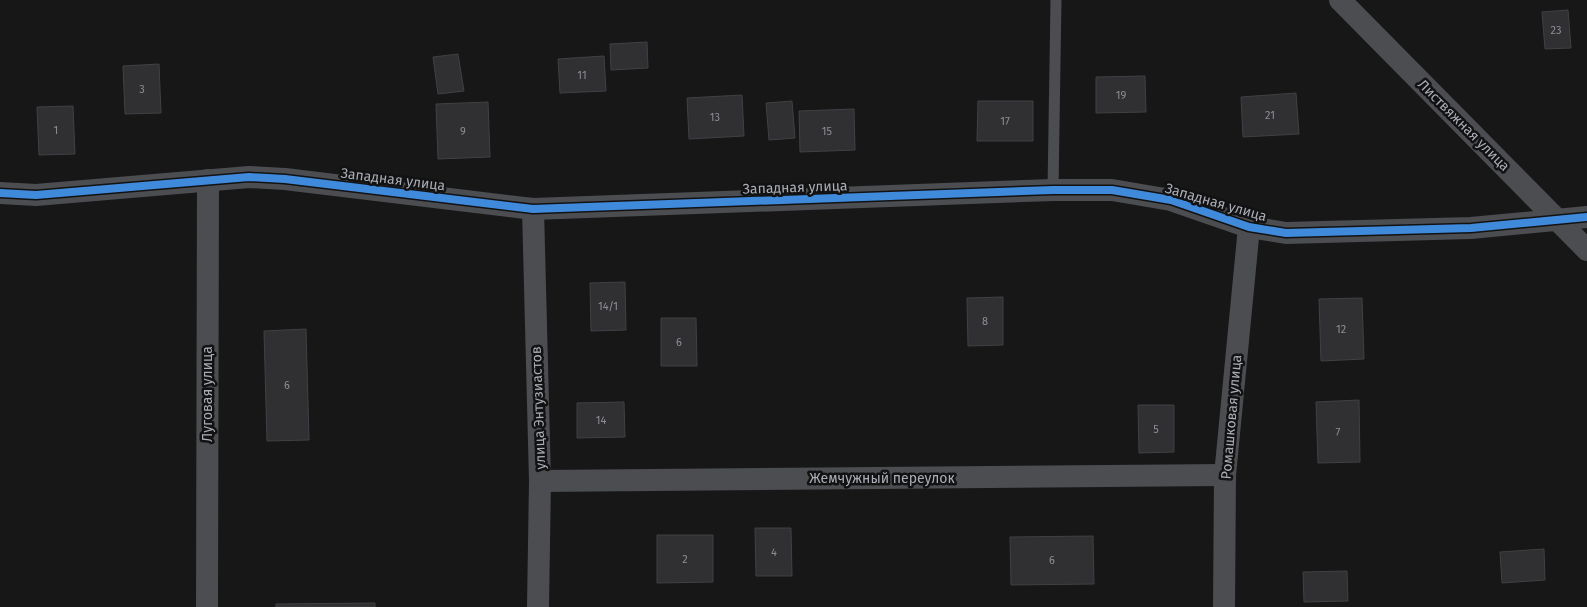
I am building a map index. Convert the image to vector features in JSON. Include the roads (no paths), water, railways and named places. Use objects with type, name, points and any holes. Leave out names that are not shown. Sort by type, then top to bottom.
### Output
[{"type":"street","name":"Листвяжная улица","points":[[1340,0],[1587,250]]},
{"type":"street","name":"Западная улица","points":[[0,193],[36,195],[249,177],[285,178],[533,209],[1053,190],[1112,190],[1171,200],[1249,227],[1286,233],[1471,228],[1587,217]]},
{"type":"street","name":"Луговая улица","points":[[208,180],[208,607]]},
{"type":"street","name":"улица Энтузиастов","points":[[533,209],[540,481],[538,607]]},
{"type":"street","name":"Ромашковая улица","points":[[1224,607],[1225,476],[1249,227]]},
{"type":"street","name":"Жемчужный переулок","points":[[540,481],[1225,476]]},
{"type":"lane","points":[[1053,190],[1056,0]]}]
